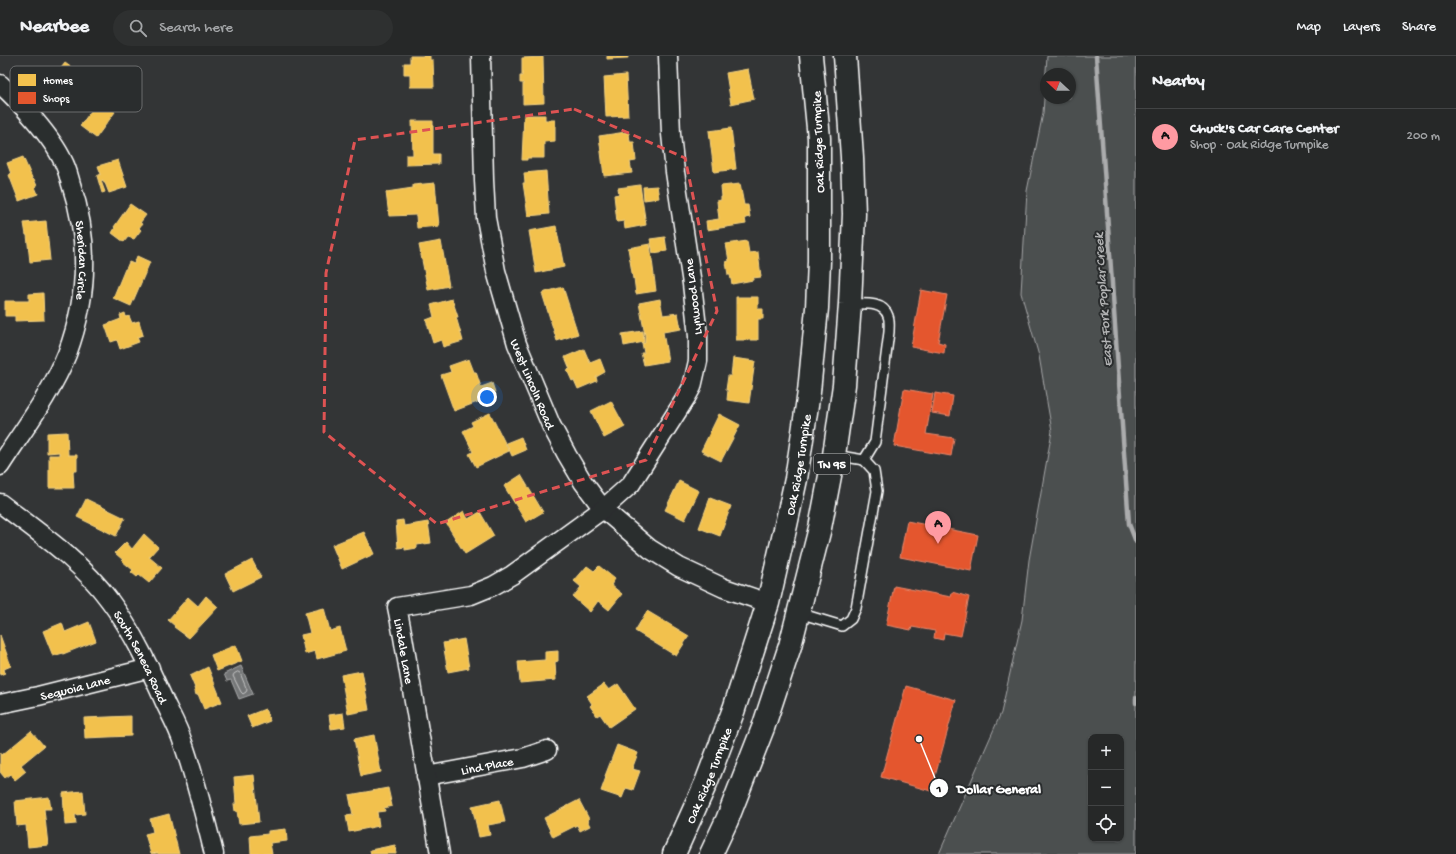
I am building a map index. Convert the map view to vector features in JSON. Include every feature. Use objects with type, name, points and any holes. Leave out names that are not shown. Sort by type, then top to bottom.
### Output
[{"type":"highway","name":"Oak Ridge Turnpike","points":[[674,854],[706,783],[722,742],[768,603],[786,525],[804,429],[817,308],[819,261],[819,138],[811,56]]},
{"type":"highway","name":"TN 95","points":[[711,854],[730,812],[763,728],[800,613],[820,528],[834,455],[844,385],[850,304],[854,214],[852,150],[845,56]]},
{"type":"highway","points":[[768,603],[800,613]]},
{"type":"street","name":"West Lincoln Road","points":[[481,56],[486,218],[501,290],[517,344],[551,425],[583,482],[603,509],[650,549],[679,567],[724,588],[768,603]]},
{"type":"street","name":"Lynwood Lane","points":[[603,509],[631,484],[667,428],[689,391],[698,361],[698,336],[692,284],[675,172],[671,134],[668,56]]},
{"type":"street","name":"Sheridan Circle","points":[[0,84],[10,93]]},
{"type":"street","name":"Sheridan Circle","points":[[0,466],[49,389],[66,355],[77,322],[84,282],[84,242],[80,213],[64,162],[45,133],[26,112]]},
{"type":"street","name":"South Seneca Road","points":[[0,503],[58,547],[92,580],[110,601],[133,636],[150,668],[183,742],[198,791],[214,854]]},
{"type":"street","name":"Lindale Lane","points":[[440,854],[397,607],[471,594],[493,586],[512,575],[603,509]]},
{"type":"street","name":"Sequoia Lane","points":[[0,704],[150,668]]},
{"type":"street","name":"Lind Place","points":[[426,776],[523,758],[548,750]]},
{"type":"lane","points":[[850,304],[870,303],[883,308],[888,316],[889,332],[875,442],[864,460]]},
{"type":"lane","points":[[800,613],[842,626],[852,619],[856,608],[877,491],[874,471],[864,460],[834,455]]},
{"type":"highlighted area","points":[[574,109],[685,158],[717,311],[646,460],[437,524],[324,432],[326,273],[355,140]]},
{"type":"shaded area","points":[[1047,56],[1136,56],[1136,854],[939,854],[1001,713],[1022,620],[1029,560],[1052,431],[1039,356],[1021,293],[1027,191],[1044,104],[1076,104],[1076,68],[1046,68]]},
{"type":"water","points":[[241,666],[253,694],[239,699],[231,680],[227,681],[224,674]]},
{"type":"building: Homes","points":[[410,56],[430,56],[430,60],[433,60],[434,87],[410,87],[410,74],[404,74],[404,63],[410,63]]},
{"type":"building: Homes","points":[[607,56],[628,56],[628,58],[607,59]]},
{"type":"building: Homes","points":[[543,57],[544,103],[523,104],[523,83],[520,83],[520,76],[522,76],[522,58]]},
{"type":"building: Homes","points":[[748,69],[754,99],[731,104],[726,73]]},
{"type":"building: Homes","points":[[626,75],[628,116],[606,117],[604,77]]},
{"type":"building: Homes","points":[[90,112],[115,112],[96,138],[80,126]]},
{"type":"building: Homes","points":[[524,115],[545,115],[545,120],[555,120],[555,141],[544,142],[544,158],[527,158],[527,160],[522,160]]},
{"type":"building: Homes","points":[[412,121],[433,121],[433,154],[439,154],[439,164],[406,165],[406,155],[413,155]]},
{"type":"building: Homes","points":[[731,128],[736,169],[714,172],[709,131]]},
{"type":"building: Homes","points":[[626,132],[629,133],[630,142],[634,142],[636,161],[630,162],[632,173],[604,176],[599,136]]},
{"type":"building: Homes","points":[[23,157],[37,186],[35,187],[38,194],[19,201],[9,175],[11,174],[7,163]]},
{"type":"building: Homes","points":[[118,160],[127,187],[109,193],[103,180],[101,181],[105,192],[102,193],[97,176],[101,174],[98,166]]},
{"type":"building: Homes","points":[[546,171],[549,214],[528,216],[523,183],[525,183],[524,173]]},
{"type":"building: Homes","points":[[435,183],[439,226],[417,228],[416,215],[389,216],[386,192],[413,188],[413,185]]},
{"type":"building: Homes","points":[[740,184],[744,205],[748,205],[750,217],[745,218],[746,224],[707,230],[706,221],[719,219],[717,201],[721,200],[722,197],[721,186]]},
{"type":"building: Homes","points":[[640,185],[646,225],[625,229],[624,221],[617,222],[614,195],[619,194],[618,188]]},
{"type":"building: Homes","points":[[657,186],[659,198],[644,200],[643,187]]},
{"type":"building: Homes","points":[[130,204],[146,215],[140,223],[142,224],[139,228],[141,230],[134,239],[128,237],[124,242],[112,233],[115,228],[114,227]]},
{"type":"building: Homes","points":[[46,221],[50,260],[30,262],[24,223]]},
{"type":"building: Homes","points":[[556,226],[564,267],[536,273],[529,231]]},
{"type":"building: Homes","points":[[665,237],[667,251],[653,253],[650,239]]},
{"type":"building: Homes","points":[[441,241],[449,286],[428,290],[419,245]]},
{"type":"building: Homes","points":[[747,241],[749,253],[758,252],[761,277],[732,284],[730,275],[728,275],[726,262],[729,261],[726,244]]},
{"type":"building: Homes","points":[[650,244],[656,291],[636,294],[628,248]]},
{"type":"building: Homes","points":[[137,256],[150,262],[131,306],[113,298],[129,262],[134,264]]},
{"type":"building: Homes","points":[[563,287],[578,334],[557,341],[542,293]]},
{"type":"building: Homes","points":[[43,293],[44,320],[15,321],[15,316],[5,316],[5,301],[29,301],[29,294]]},
{"type":"building: Homes","points":[[736,297],[758,297],[758,309],[763,309],[763,319],[758,319],[758,340],[736,340]]},
{"type":"building: Homes","points":[[452,299],[458,317],[456,317],[463,341],[443,347],[441,340],[433,343],[426,320],[434,317],[431,305]]},
{"type":"building: Homes","points":[[660,299],[663,315],[678,313],[681,329],[663,332],[668,361],[644,365],[641,353],[644,353],[642,343],[645,343],[645,335],[639,303]]},
{"type":"building: Homes","points":[[125,313],[126,317],[129,316],[132,323],[139,321],[143,335],[137,337],[139,342],[120,349],[117,340],[111,342],[105,325],[121,319],[120,315]]},
{"type":"building: Homes","points":[[643,331],[644,342],[624,346],[622,334]]},
{"type":"building: Homes","points":[[584,349],[590,363],[600,359],[605,372],[596,377],[597,381],[578,389],[567,370],[570,369],[565,357]]},
{"type":"building: Homes","points":[[733,358],[755,361],[749,403],[727,400],[728,390],[726,390],[728,376],[731,376]]},
{"type":"building: Homes","points":[[469,359],[474,372],[476,372],[481,387],[492,383],[496,395],[454,411],[441,375],[451,372],[449,366]]},
{"type":"building: Homes","points":[[611,401],[625,427],[604,438],[591,411]]},
{"type":"building: Homes","points":[[490,413],[509,451],[476,467],[469,454],[473,452],[463,431],[473,426],[471,422]]},
{"type":"building: Homes","points":[[719,414],[740,425],[721,461],[701,451]]},
{"type":"building: Homes","points":[[67,432],[68,455],[77,455],[77,471],[73,471],[74,488],[49,488],[49,455],[59,455],[59,452],[47,453],[47,433]]},
{"type":"building: Homes","points":[[521,437],[526,450],[512,456],[506,443]]},
{"type":"building: Homes","points":[[521,475],[543,512],[526,522],[504,486]]},
{"type":"building: Homes","points":[[679,481],[699,491],[685,520],[665,510]]},
{"type":"building: Homes","points":[[710,498],[731,506],[720,536],[699,528]]},
{"type":"building: Homes","points":[[86,499],[125,518],[116,536],[77,517]]},
{"type":"building: Homes","points":[[464,511],[468,519],[480,512],[494,536],[465,554],[446,523]]},
{"type":"building: Homes","points":[[403,520],[404,526],[428,522],[431,543],[417,545],[417,548],[405,550],[405,547],[398,548],[396,521]]},
{"type":"building: Homes","points":[[364,532],[374,554],[342,569],[332,545]]},
{"type":"building: Homes","points":[[144,534],[158,547],[149,557],[162,568],[149,583],[139,575],[137,577],[131,572],[133,570],[115,553],[126,542],[132,549]]},
{"type":"building: Homes","points":[[252,560],[261,577],[233,591],[225,574]]},
{"type":"building: Homes","points":[[587,566],[594,571],[599,566],[615,579],[611,585],[622,594],[609,610],[598,601],[590,612],[573,597],[581,587],[574,581]]},
{"type":"building: Homes","points":[[206,596],[218,607],[189,638],[174,627],[175,626],[168,620],[188,597],[198,606]]},
{"type":"building: Homes","points":[[324,608],[330,631],[340,628],[346,651],[317,659],[315,651],[305,654],[301,635],[310,633],[305,613]]},
{"type":"building: Homes","points":[[647,611],[689,636],[676,656],[635,631]]},
{"type":"building: Homes","points":[[89,622],[96,641],[63,654],[53,656],[43,631],[62,623],[65,632]]},
{"type":"building: Homes","points":[[0,635],[11,666],[4,669],[5,673],[0,675]]},
{"type":"building: Homes","points":[[464,639],[469,668],[448,672],[443,643]]},
{"type":"building: Homes","points":[[236,645],[242,661],[217,671],[211,655]]},
{"type":"building: Homes","points":[[558,651],[558,661],[555,662],[556,680],[520,683],[518,662],[545,660],[545,652]]},
{"type":"building: Homes","points":[[208,667],[222,702],[204,709],[198,694],[196,695],[190,676]]},
{"type":"building: Homes","points":[[362,671],[369,710],[348,714],[341,675]]},
{"type":"building: Homes","points":[[604,684],[609,690],[618,684],[635,709],[609,727],[600,714],[597,716],[590,706],[592,704],[587,696]]},
{"type":"building: Homes","points":[[265,709],[270,721],[252,728],[247,716]]},
{"type":"building: Homes","points":[[343,713],[345,727],[331,729],[329,715]]},
{"type":"building: Homes","points":[[131,716],[131,736],[85,738],[84,718]]},
{"type":"building: Homes","points":[[31,731],[44,746],[21,765],[26,771],[15,780],[10,774],[5,778],[0,772],[0,752],[2,755]]},
{"type":"building: Homes","points":[[374,735],[381,772],[361,776],[354,739]]},
{"type":"building: Homes","points":[[617,745],[638,753],[632,769],[640,771],[633,790],[626,788],[622,798],[601,791]]},
{"type":"building: Homes","points":[[254,775],[259,822],[239,824],[237,811],[235,811],[234,804],[236,804],[234,777]]},
{"type":"building: Homes","points":[[388,788],[392,806],[384,808],[385,811],[377,812],[379,826],[349,832],[346,816],[353,815],[349,795]]},
{"type":"building: Homes","points":[[83,791],[85,814],[75,815],[76,824],[65,825],[63,793]]},
{"type":"building: Homes","points":[[49,797],[51,809],[44,809],[48,845],[28,847],[26,825],[17,826],[15,801]]},
{"type":"building: Homes","points":[[500,800],[505,822],[488,825],[490,835],[479,837],[472,806]]},
{"type":"building: Homes","points":[[579,800],[589,819],[587,820],[590,826],[580,831],[577,825],[553,837],[544,818]]},
{"type":"building: Homes","points":[[169,814],[179,854],[151,854],[145,834],[153,832],[150,819]]},
{"type":"building: Homes","points":[[286,829],[287,841],[270,843],[272,854],[251,854],[250,836],[268,834],[268,831]]},
{"type":"building: Homes","points":[[395,845],[396,854],[371,854],[370,850]]},
{"type":"building: Shops","points":[[921,290],[947,295],[938,342],[945,344],[944,353],[911,347]]},
{"type":"building: Shops","points":[[904,389],[933,394],[926,434],[954,438],[951,456],[894,446]]},
{"type":"building: Shops","points":[[935,393],[953,396],[950,416],[932,413]]},
{"type":"building: Shops","points":[[907,521],[978,535],[971,571],[900,557]]},
{"type":"building: Shops","points":[[894,586],[951,597],[952,592],[969,597],[961,636],[944,633],[943,640],[934,638],[935,631],[912,627],[911,630],[886,625]]},
{"type":"building: Shops","points":[[906,686],[956,700],[931,791],[881,777]]},
{"type":"waterway","name":"East Fork Poplar Creek","points":[[1096,56],[1129,524],[1136,542]]},
{"type":"waterway","name":"East Fork Poplar Creek","points":[[1136,698],[1136,703]]},
{"type":"place","name":"Chuck's Car Care Center","points":[[938,544]]},
{"type":"place","name":"Dollar General","points":[[919,739]]}]
